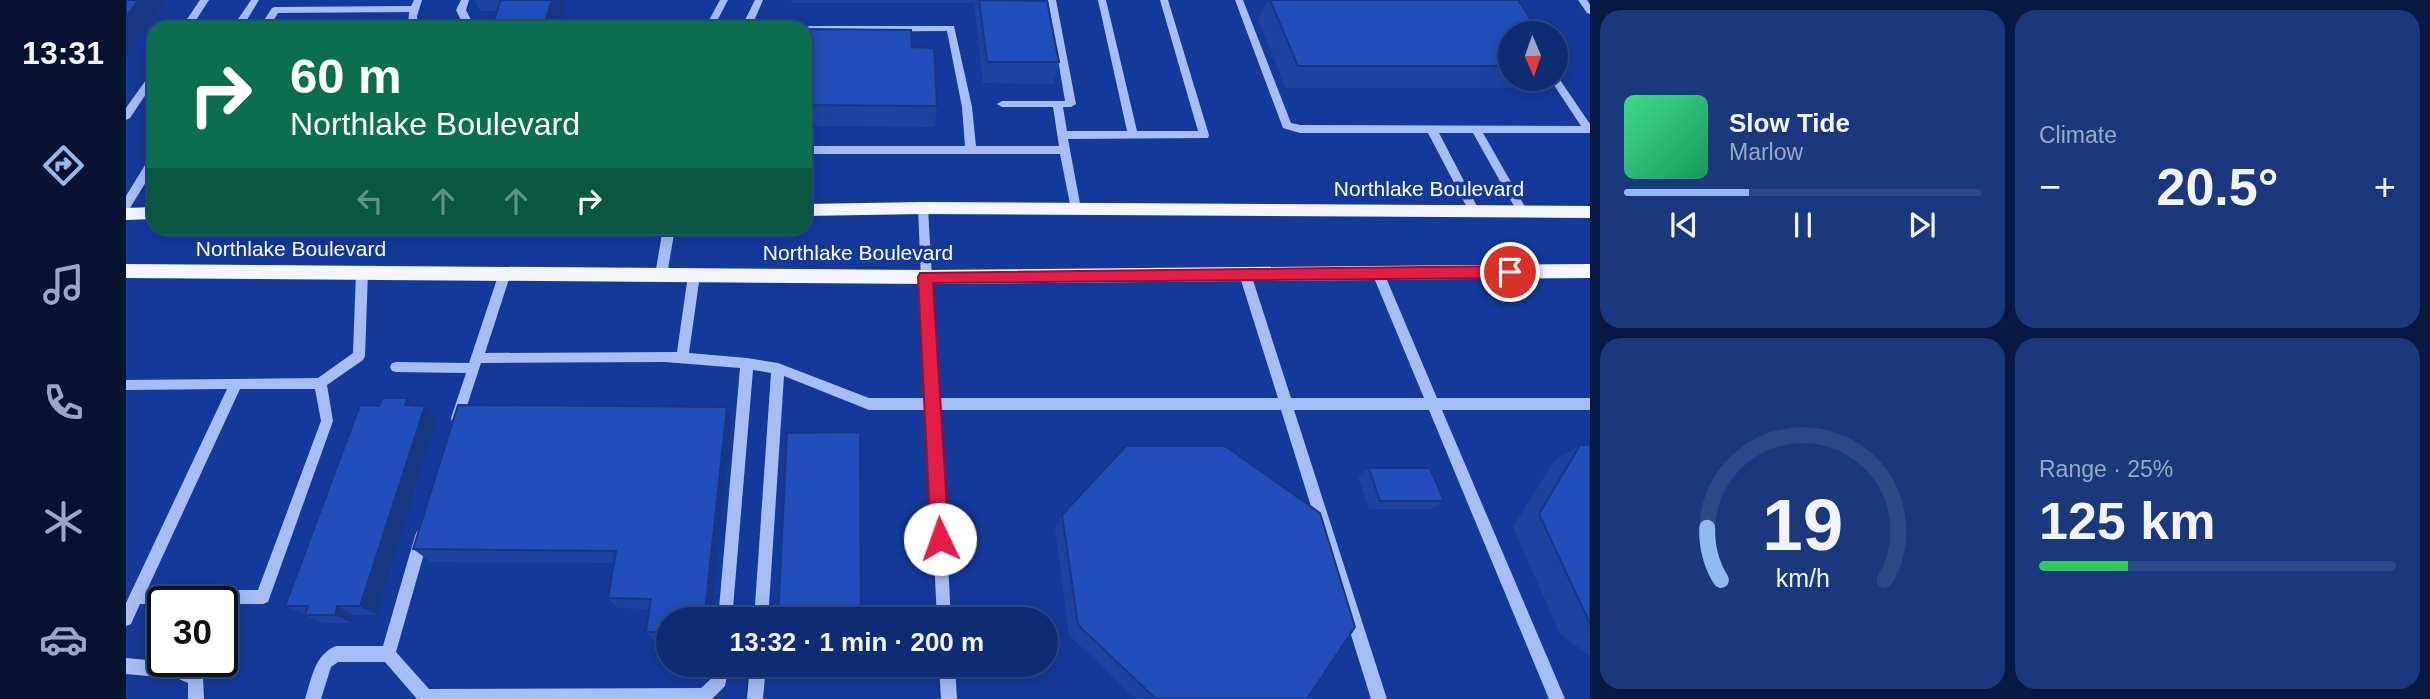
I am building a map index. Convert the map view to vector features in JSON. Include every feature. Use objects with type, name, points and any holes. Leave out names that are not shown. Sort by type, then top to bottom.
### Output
[{"type":"main road","name":"Northlake Boulevard","points":[[812,210],[923,208],[1590,212]]},
{"type":"main road","points":[[126,214],[147,214]]},
{"type":"main road","name":"Northlake Boulevard","points":[[126,271],[926,277],[1590,271]]},
{"type":"street","points":[[191,21],[205,0]]},
{"type":"street","points":[[242,21],[255,0]]},
{"type":"street","points":[[465,0],[461,10],[466,21]]},
{"type":"street","points":[[712,21],[724,0]]},
{"type":"street","points":[[749,21],[759,0]]},
{"type":"street","points":[[1002,104],[1071,104],[1052,0]]},
{"type":"street","points":[[1102,0],[1133,135]]},
{"type":"street","points":[[1062,135],[1204,135],[1164,0]]},
{"type":"street","points":[[1239,0],[1287,125],[1311,130],[1589,130],[1563,91]]},
{"type":"street","points":[[1582,0],[1590,11]]},
{"type":"street","points":[[268,21],[275,10],[416,5]]},
{"type":"street","points":[[812,29],[951,28],[967,107],[971,150]]},
{"type":"street","points":[[126,116],[147,85]]},
{"type":"street","points":[[1057,103],[1076,209]]},
{"type":"street","points":[[1432,130],[1475,212]]},
{"type":"street","points":[[1476,130],[1523,212]]},
{"type":"street","points":[[812,150],[1065,150]]},
{"type":"street","points":[[126,205],[147,171]]},
{"type":"street","points":[[923,208],[943,607]]},
{"type":"street","points":[[661,275],[667,235]]},
{"type":"street","points":[[126,385],[320,383],[359,356],[362,272]]},
{"type":"street","points":[[451,434],[506,273]]},
{"type":"street","points":[[1378,273],[1557,699]]},
{"type":"street","points":[[1245,274],[1379,699]]},
{"type":"street","points":[[682,359],[694,275]]},
{"type":"street","points":[[396,368],[477,363],[682,359],[747,363],[778,368],[869,404],[1590,404]]},
{"type":"street","points":[[726,607],[747,363]]},
{"type":"street","points":[[762,607],[778,368]]},
{"type":"street","points":[[136,597],[263,597],[327,421],[320,383]]},
{"type":"street","points":[[126,619],[236,384]]},
{"type":"street","points":[[388,654],[425,525]]},
{"type":"street","points":[[313,699],[325,662],[336,654],[388,654],[425,697],[704,696],[720,681],[720,677]]},
{"type":"street","points":[[126,666],[179,671],[194,678],[195,699]]},
{"type":"street","points":[[755,699],[757,677]]},
{"type":"street","points":[[948,677],[949,699]]},
{"type":"building","points":[[126,0],[139,0],[126,17]]},
{"type":"building","points":[[501,0],[552,0],[545,21],[494,21]]},
{"type":"building","points":[[979,0],[1047,1],[1059,62],[987,62]]},
{"type":"building","points":[[1270,0],[1518,0],[1532,21],[1498,21],[1498,66],[1298,66]]},
{"type":"building","points":[[812,29],[911,30],[912,47],[934,48],[937,106],[812,105]]},
{"type":"building","points":[[382,398],[408,398],[405,405],[425,406],[360,606],[337,606],[335,615],[305,615],[308,606],[285,606],[360,405],[379,406]]},
{"type":"building","points":[[458,405],[727,407],[705,607],[656,607],[656,632],[646,632],[651,599],[608,598],[616,551],[413,549]]},
{"type":"building","points":[[860,432],[861,607],[779,607],[787,433]]},
{"type":"building","points":[[1580,445],[1590,445],[1590,624],[1539,514]]},
{"type":"building","points":[[1126,446],[1225,446],[1320,513],[1355,627],[1307,699],[1156,699],[1078,625],[1062,515]]},
{"type":"building","points":[[1369,468],[1430,468],[1444,501],[1380,501]]},
{"type":"route","points":[[940,539],[926,277],[1510,272]]}]
